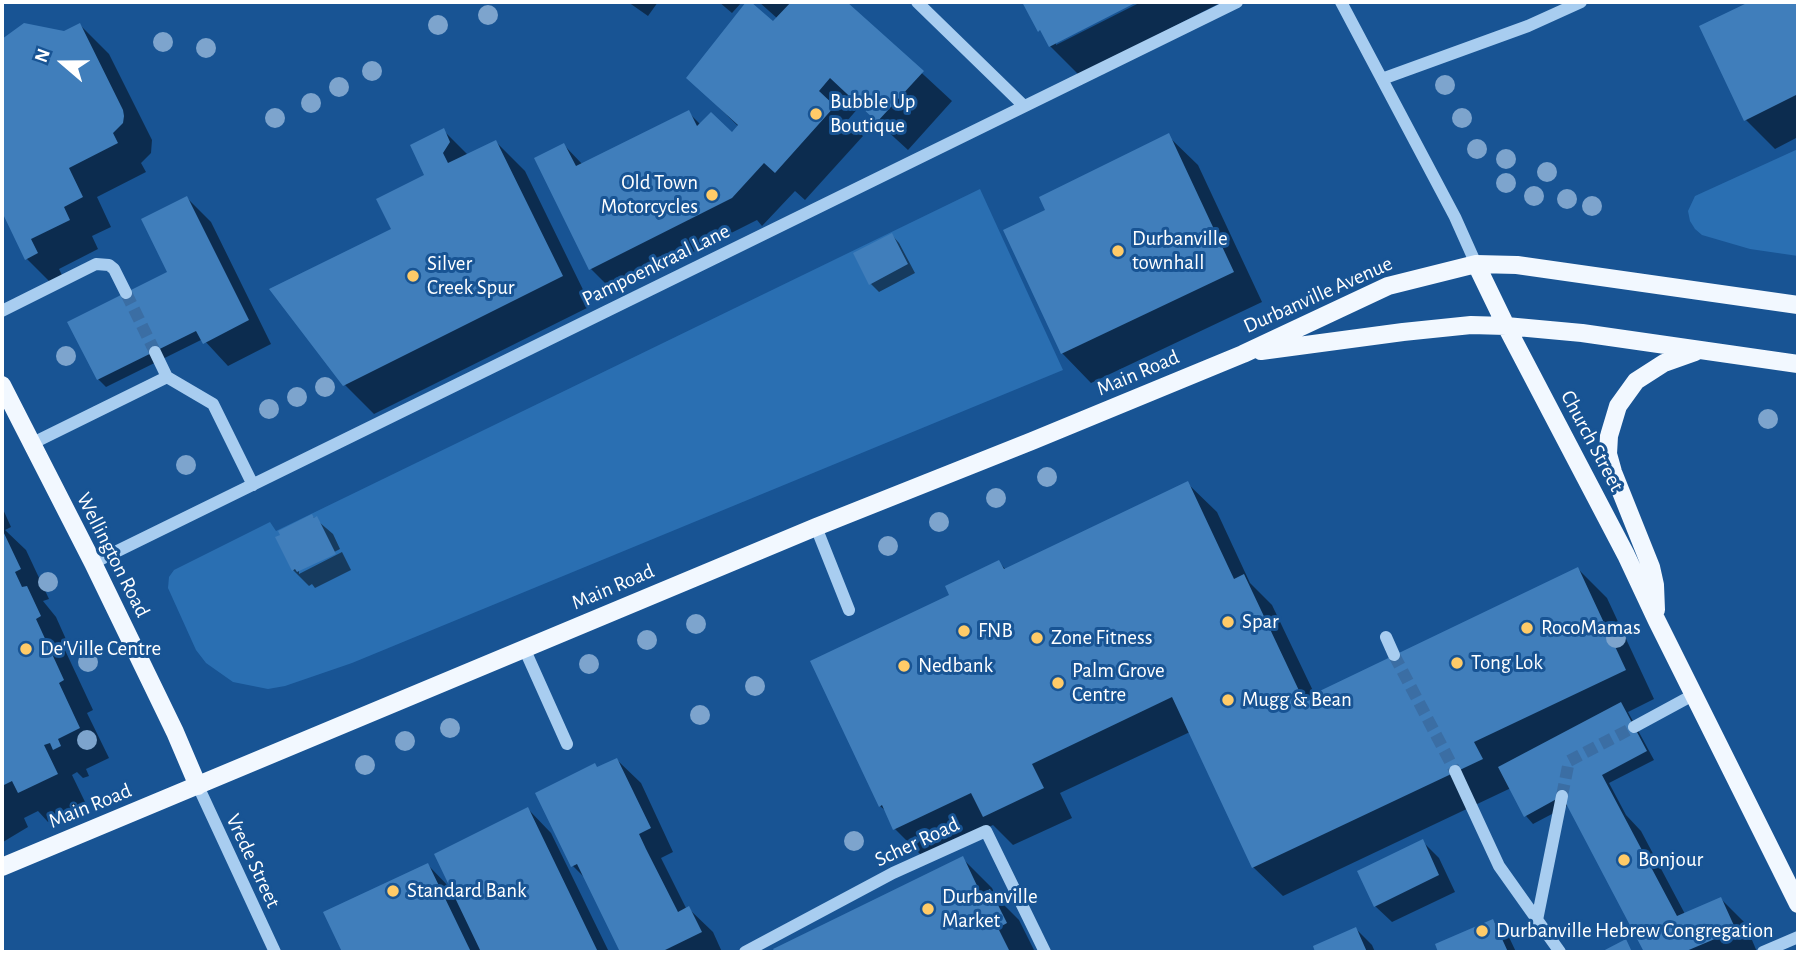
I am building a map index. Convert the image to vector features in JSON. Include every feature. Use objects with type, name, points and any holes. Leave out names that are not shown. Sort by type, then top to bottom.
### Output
[{"type":"main road","name":"Durbanville Avenue","points":[[1243,354],[1388,286],[1476,264],[1517,265],[1798,305]]},
{"type":"main road","name":"Church Street","points":[[1476,264],[1626,555],[1798,904]]},
{"type":"main road","name":"Durbanville Avenue","points":[[1243,354],[1471,325],[1582,333],[1798,364]]},
{"type":"main road","points":[[1656,619],[1655,585],[1651,567],[1613,472],[1608,454],[1609,436],[1618,406],[1636,381],[1664,363],[1702,350]]},
{"type":"main road","name":"Main Road","points":[[2,867],[816,527],[1243,354]]},
{"type":"main road","name":"Wellington Road","points":[[2,385],[93,563],[175,732],[198,786]]},
{"type":"street","points":[[917,2],[1024,106]]},
{"type":"street","name":"Pampoenkraal Lane","points":[[93,563],[1237,2]]},
{"type":"street","name":"Church Street","points":[[1341,2],[1455,217],[1476,264]]},
{"type":"street","points":[[1382,79],[1528,26],[1581,2]]},
{"type":"street","points":[[2,311],[96,264],[110,265],[126,293]]},
{"type":"street","points":[[155,352],[167,377],[213,404],[253,485]]},
{"type":"street","points":[[31,444],[167,377]]},
{"type":"street","points":[[816,527],[849,610]]},
{"type":"street","points":[[1386,637],[1394,655]]},
{"type":"street","points":[[524,648],[567,744]]},
{"type":"street","points":[[1634,727],[1693,695]]},
{"type":"street","points":[[1455,771],[1499,866],[1560,952]]},
{"type":"street","name":"Vrede Street","points":[[198,786],[275,952]]},
{"type":"street","points":[[1537,920],[1562,796]]},
{"type":"street","name":"Scher Road","points":[[747,952],[893,873],[986,831],[1045,952]]},
{"type":"street","points":[[1763,952],[1798,937]]},
{"type":"shaded area","points":[[1798,149],[1798,256],[1750,249],[1702,235],[1695,229],[1688,211],[1695,196]]},
{"type":"shaded area","points":[[980,189],[1063,370],[352,663],[285,686],[268,689],[233,682],[206,663],[196,650],[168,588],[169,577],[174,570],[270,522],[276,531]]},
{"type":"building","points":[[746,2],[751,2],[773,21],[791,2],[847,2],[924,71],[877,122],[830,78],[819,91],[835,106],[775,173],[764,163],[732,198],[589,270],[534,158],[564,143],[576,166],[689,110],[697,126],[711,112],[732,132],[738,125],[686,78]]},
{"type":"building","points":[[1022,2],[1137,2],[1049,47]]},
{"type":"building","points":[[1749,2],[1798,2],[1798,94],[1744,121],[1699,26]]},
{"type":"building","points":[[24,23],[64,31],[80,23],[124,116],[123,123],[113,133],[118,143],[69,168],[83,197],[64,207],[70,220],[31,239],[38,253],[25,260],[2,212],[2,39]]},
{"type":"building","points":[[444,128],[450,142],[443,153],[448,163],[496,140],[563,276],[343,386],[269,289],[391,229],[376,199],[424,175],[410,145]]},
{"type":"building","name":"Durbanville townhall","points":[[1169,133],[1234,272],[1061,354],[1003,230],[1045,210],[1039,197]]},
{"type":"building","points":[[187,196],[249,320],[203,344],[196,331],[97,380],[67,322],[167,272],[141,219]]},
{"type":"building","points":[[892,233],[908,264],[869,285],[853,253]]},
{"type":"building","name":"Palm Grove Centre","points":[[1188,481],[1234,579],[1244,574],[1303,699],[1578,567],[1626,670],[1474,742],[1483,759],[1252,868],[1172,697],[1032,764],[1044,788],[983,817],[971,793],[893,830],[882,805],[879,807],[810,661],[949,595],[945,586],[999,560],[1004,569]]},
{"type":"building","points":[[312,514],[314,518],[317,516],[336,554],[297,572],[295,569],[292,571],[275,537],[280,535],[278,531]]},
{"type":"building","name":"De'Ville Centre","points":[[2,529],[21,569],[15,572],[22,587],[27,586],[41,616],[36,619],[64,680],[59,683],[80,728],[58,739],[61,746],[53,750],[50,743],[44,745],[58,774],[18,793],[12,781],[2,786]]},
{"type":"building","points":[[1621,702],[1647,751],[1602,775],[1677,916],[1721,897],[1736,930],[1684,952],[1644,952],[1562,796],[1524,817],[1498,767]]},
{"type":"building","points":[[617,758],[651,828],[639,834],[646,849],[678,912],[689,906],[702,932],[661,952],[620,952],[577,864],[571,867],[535,793],[595,763],[597,767]]},
{"type":"building","points":[[528,807],[598,952],[481,952],[434,854]]},
{"type":"building","points":[[1423,839],[1439,875],[1374,907],[1357,871]]},
{"type":"building","name":"Durbanville Market","points":[[963,856],[981,894],[990,889],[1007,923],[998,928],[1010,952],[775,952],[773,949]]},
{"type":"building","points":[[428,863],[471,952],[342,952],[323,912]]},
{"type":"building","name":"Durbanville Hebrew Congregation","points":[[1493,919],[1508,952],[1438,952],[1435,944]]},
{"type":"building","points":[[1356,927],[1367,952],[1315,952],[1313,946]]},
{"type":"building","points":[[1626,939],[1632,952],[1601,952]]},
{"type":"tunnel","points":[[126,293],[155,352]]},
{"type":"tunnel","points":[[1394,655],[1455,771]]},
{"type":"tunnel","points":[[1562,796],[1569,761],[1634,727]]},
{"type":"place","name":"Bubble Up Boutique","points":[[816,114]]},
{"type":"place","name":"Old Town Motorcycles","points":[[712,195]]},
{"type":"place","name":"Durbanville townhall","points":[[1118,251]]},
{"type":"place","name":"Silver Creek Spur","points":[[413,276]]},
{"type":"place","name":"Spar","points":[[1228,622]]},
{"type":"place","name":"RocoMamas","points":[[1527,628]]},
{"type":"place","name":"FNB","points":[[964,631]]},
{"type":"place","name":"Zone Fitness","points":[[1037,638]]},
{"type":"place","name":"De'Ville Centre","points":[[26,649]]},
{"type":"place","name":"Tong Lok","points":[[1457,663]]},
{"type":"place","name":"Nedbank","points":[[904,666]]},
{"type":"place","name":"Palm Grove Centre","points":[[1058,683]]},
{"type":"place","name":"Mugg & Bean","points":[[1228,700]]},
{"type":"place","name":"Bonjour","points":[[1624,860]]},
{"type":"place","name":"Standard Bank","points":[[393,891]]},
{"type":"place","name":"Durbanville Market","points":[[928,909]]},
{"type":"place","name":"Durbanville Hebrew Congregation","points":[[1482,931]]}]
